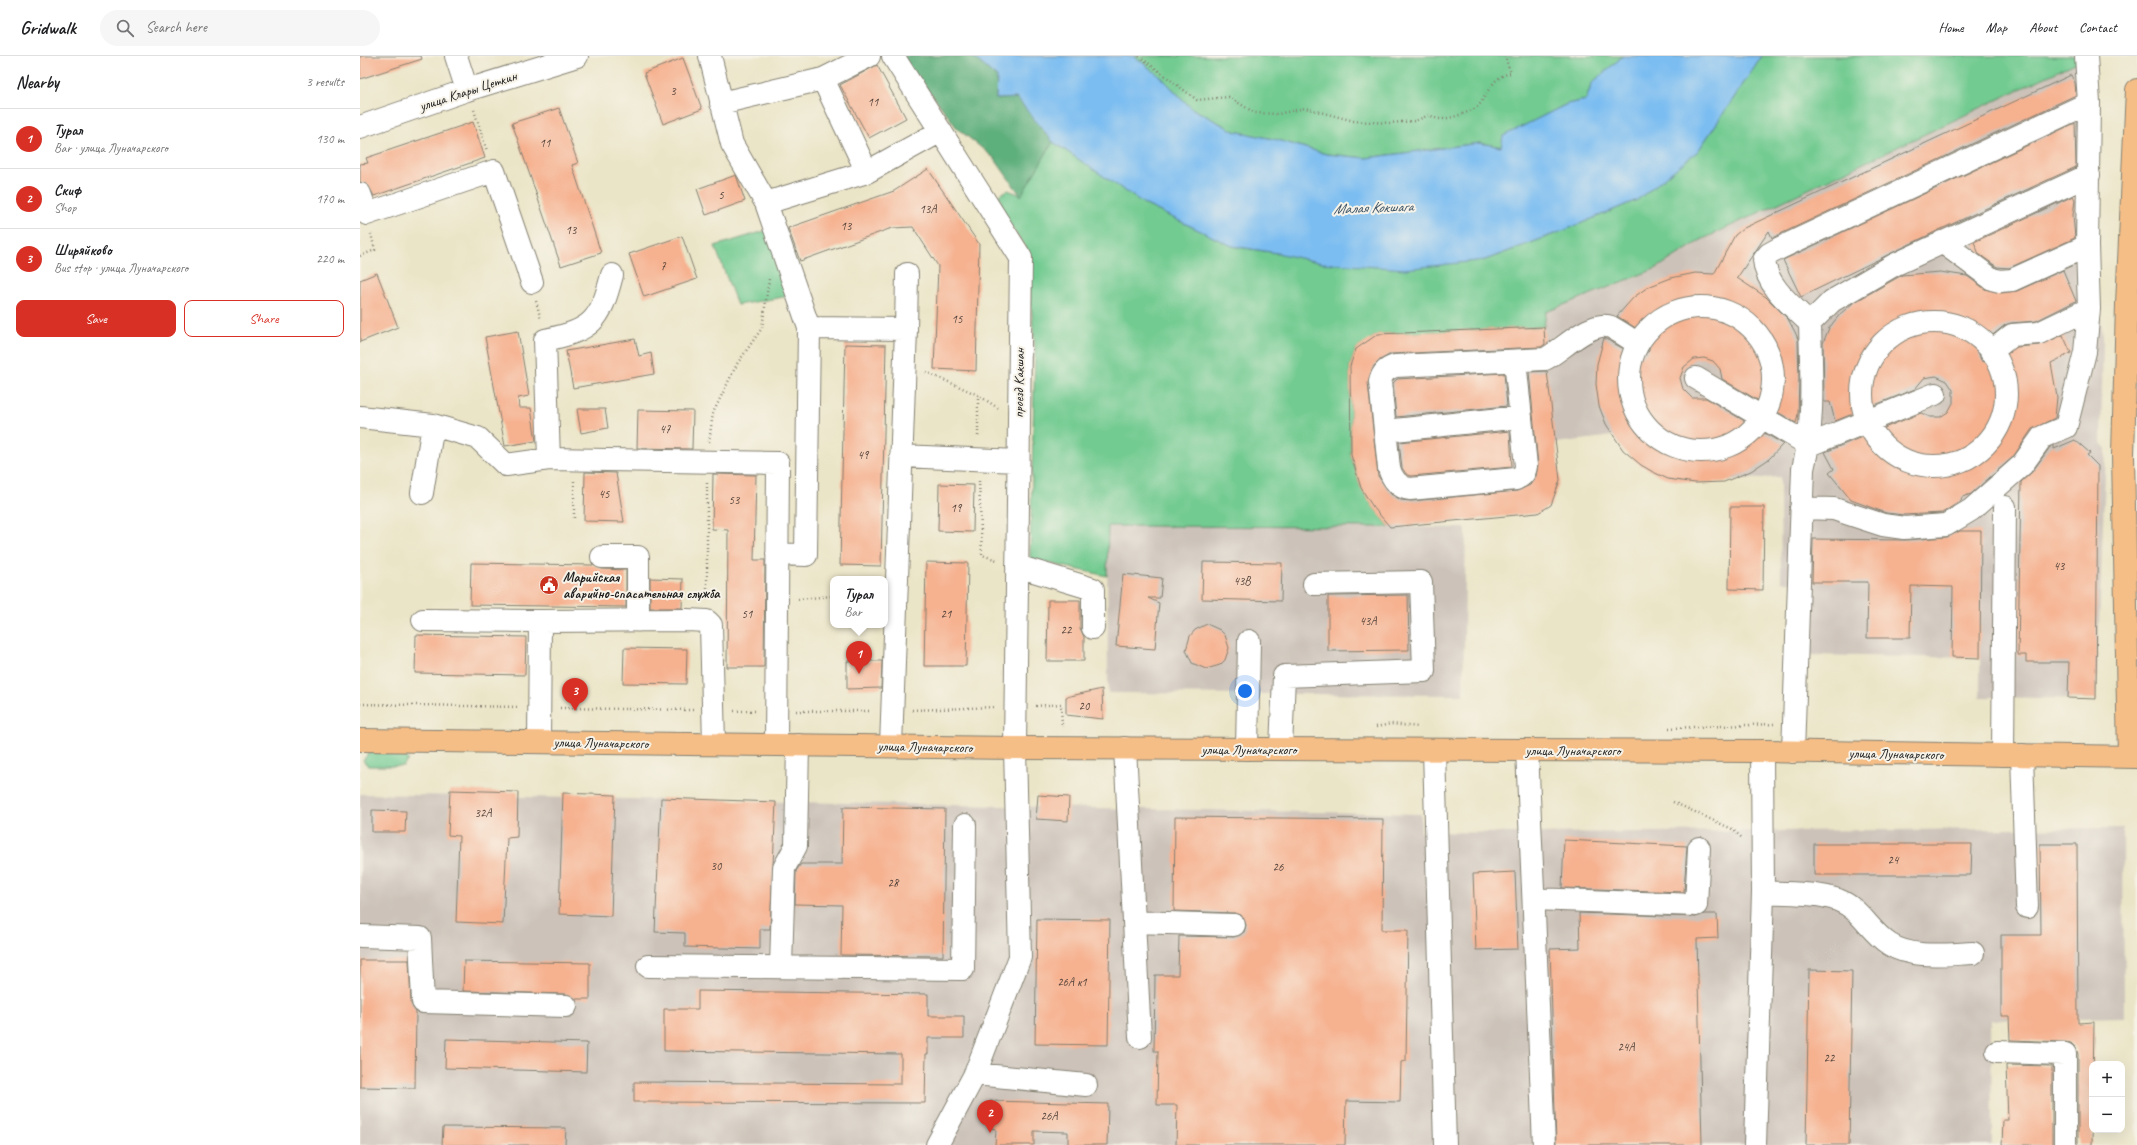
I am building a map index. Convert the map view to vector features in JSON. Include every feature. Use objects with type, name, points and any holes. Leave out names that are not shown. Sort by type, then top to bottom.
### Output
[{"type":"main road","points":[[2133,757],[2123,455],[2127,296],[2137,90]]},
{"type":"main road","name":"улица Луначарского","points":[[360,740],[1014,748],[1762,751],[2133,757]]},
{"type":"street","points":[[456,56],[467,90]]},
{"type":"street","name":"улица Клары Цеткин","points":[[360,127],[467,90],[577,56]]},
{"type":"street","points":[[710,56],[732,144],[766,203],[809,328],[806,555],[777,554]]},
{"type":"street","points":[[721,103],[823,78],[869,56]]},
{"type":"street","name":"проезд Какшан","points":[[893,56],[1021,258],[1014,748],[1020,957],[975,1074],[938,1145]]},
{"type":"street","points":[[1802,508],[1834,509],[1883,525],[1904,528],[1946,525],[1971,510],[2022,464],[2042,437],[2066,427],[2085,352],[2089,309],[2087,246],[2089,103],[2086,56]]},
{"type":"street","points":[[823,78],[867,172]]},
{"type":"street","points":[[1793,752],[1803,469],[1809,445],[1811,378],[1810,323],[1778,291],[1769,277],[1765,268],[1764,260],[1769,254],[2089,103]]},
{"type":"street","points":[[766,203],[867,172],[941,132]]},
{"type":"street","points":[[363,204],[494,171],[532,282]]},
{"type":"street","points":[[1810,323],[1832,301],[1857,285],[1894,265],[2089,175]]},
{"type":"street","points":[[1942,242],[1992,279],[2000,281],[2012,280],[2087,246]]},
{"type":"street","points":[[891,746],[906,329],[906,274]]},
{"type":"street","points":[[549,459],[545,340],[572,334],[592,322],[605,301],[612,275]]},
{"type":"street","points":[[1689,308],[1710,308],[1731,313],[1749,325],[1763,342],[1771,362],[1772,383],[1768,404],[1761,417],[1758,423],[1742,438],[1723,447],[1702,451],[1694,450],[1680,448],[1661,439],[1645,425],[1634,406],[1630,392],[1630,364],[1638,344],[1651,327],[1668,314],[1689,308]]},
{"type":"street","points":[[1991,352],[2012,335],[2039,334],[2089,309]]},
{"type":"street","points":[[1922,323],[1943,323],[1964,329],[1982,341],[1996,357],[2004,377],[2006,399],[2001,420],[1990,438],[1975,453],[1956,463],[1934,466],[1913,463],[1894,454],[1883,445],[1878,440],[1867,422],[1862,400],[1863,379],[1870,359],[1884,342],[1901,330],[1922,323]]},
{"type":"street","points":[[1515,361],[1525,472],[1521,476],[1508,480],[1404,488],[1397,483],[1390,472],[1380,382],[1382,375],[1387,369],[1394,366],[1545,359],[1558,352],[1590,328],[1603,326],[1610,326],[1638,344]]},
{"type":"street","points":[[809,328],[906,329]]},
{"type":"street","points":[[1696,378],[1809,445]]},
{"type":"street","points":[[1809,445],[1935,394]]},
{"type":"street","points":[[360,417],[433,425],[478,438],[506,465],[549,459],[778,463],[776,745]]},
{"type":"street","points":[[1385,431],[1521,417]]},
{"type":"street","points":[[422,493],[433,425]]},
{"type":"street","points":[[901,456],[1018,461]]},
{"type":"street","points":[[2005,508],[2012,755],[2027,907]]},
{"type":"street","points":[[602,557],[638,557],[638,620]]},
{"type":"street","points":[[1017,566],[1093,590],[1093,628]]},
{"type":"street","points":[[1281,749],[1284,676],[1424,671],[1421,582],[1314,584]]},
{"type":"street","points":[[423,620],[707,621],[711,625],[714,744]]},
{"type":"street","points":[[539,742],[540,621]]},
{"type":"street","points":[[1247,749],[1249,641]]},
{"type":"street","points":[[781,966],[784,868],[796,846],[798,745]]},
{"type":"street","points":[[1125,748],[1140,1037]]},
{"type":"street","points":[[1434,750],[1445,1145]]},
{"type":"street","points":[[1527,750],[1544,1145]]},
{"type":"street","points":[[1756,1145],[1762,892],[1762,751]]},
{"type":"street","points":[[648,966],[781,966],[963,969],[966,825]]},
{"type":"street","points":[[1534,899],[1696,905],[1699,848]]},
{"type":"street","points":[[1762,892],[1811,895],[1838,900],[1856,909],[1889,944],[1904,950],[1926,954],[1973,954]]},
{"type":"street","points":[[1134,922],[1234,925]]},
{"type":"street","points":[[360,936],[420,938],[423,1002],[566,1006]]},
{"type":"street","points":[[1997,1052],[2065,1054],[2065,1145]]},
{"type":"street","points":[[975,1074],[1086,1085]]},
{"type":"path","points":[[1139,56],[1197,100],[1229,97],[1255,113],[1278,114],[1305,108],[1354,121],[1389,122],[1415,121],[1429,115],[1440,119],[1458,116],[1480,106],[1486,92],[1501,75],[1511,73],[1506,60],[1507,56]]},
{"type":"path","points":[[467,90],[494,171]]},
{"type":"path","points":[[360,256],[375,250],[363,204]]},
{"type":"path","points":[[707,621],[707,462],[713,413],[737,364],[762,328],[770,273]]},
{"type":"path","points":[[532,282],[545,340]]},
{"type":"path","points":[[904,374],[924,371],[978,395],[1018,420]]},
{"type":"path","points":[[978,395],[978,460],[982,555],[1017,566]]},
{"type":"path","points":[[574,460],[574,518]]},
{"type":"path","points":[[777,600],[830,596]]},
{"type":"path","points":[[1673,802],[1732,829],[1762,857]]},
{"type":"shaded area","points":[[2091,56],[2092,256],[2103,336],[2101,443],[2106,449],[2096,699],[1980,697],[1980,658],[1807,655],[1809,582],[1781,582],[1780,477],[1695,483],[1668,479],[1641,465],[1623,450],[1613,436],[1556,443],[1560,480],[1551,505],[1538,513],[1395,527],[1466,528],[1463,695],[1108,693],[1107,526],[1389,527],[1373,507],[1361,488],[1351,455],[1350,366],[1356,349],[1368,339],[1378,334],[1546,312],[1657,268],[1701,240]]},
{"type":"shaded area","points":[[360,794],[1421,814],[1421,832],[1522,833],[2123,828],[2124,1017],[1991,1020],[1992,1145],[360,1145]]},
{"type":"green space","points":[[902,56],[972,56],[997,77],[996,99],[1017,98],[1053,142],[1021,196],[994,158],[957,128],[933,96],[910,72]]},
{"type":"green space","points":[[1134,56],[1623,56],[1592,83],[1586,100],[1567,104],[1504,136],[1502,147],[1480,143],[1366,158],[1326,154],[1278,140],[1234,131],[1191,108],[1162,78]]},
{"type":"green space","points":[[1762,56],[2090,56],[1701,240],[1657,268],[1546,312],[1544,327],[1378,334],[1356,349],[1350,366],[1351,455],[1361,488],[1373,507],[1390,527],[1108,526],[1107,576],[1030,559],[1035,349],[1026,247],[1006,220],[999,195],[1008,190],[1021,195],[1053,142],[1146,205],[1232,246],[1277,253],[1485,260],[1565,230],[1637,200],[1698,151]]},
{"type":"green space","points":[[768,230],[789,296],[737,305],[715,246]]},
{"type":"green space","points":[[369,752],[403,753],[408,760],[403,766],[369,766],[363,761]]},
{"type":"water","name":"Малая Кокшага","points":[[972,56],[1134,56],[1162,78],[1191,108],[1234,131],[1278,140],[1326,154],[1366,158],[1480,143],[1501,147],[1503,136],[1567,104],[1586,100],[1592,83],[1623,56],[1762,56],[1698,151],[1637,200],[1565,230],[1485,260],[1405,269],[1322,263],[1277,253],[1232,246],[1146,205],[1053,142],[1017,98],[996,99],[997,77]]},
{"type":"building","points":[[360,56],[421,56],[422,59],[360,79]]},
{"type":"building","points":[[683,58],[702,109],[663,124],[644,73]]},
{"type":"building","points":[[877,65],[906,118],[869,138],[840,85]]},
{"type":"building","points":[[2071,75],[2075,83],[2076,95],[1772,238],[1769,231],[1737,278],[1766,297],[1788,319],[1798,339],[1799,378],[1798,414],[1796,423],[1722,379],[1720,369],[1713,361],[1704,358],[1694,359],[1684,367],[1680,378],[1683,389],[1692,398],[1706,398],[1783,444],[1769,459],[1751,471],[1724,482],[1695,483],[1668,479],[1641,465],[1623,450],[1606,424],[1599,406],[1596,384],[1597,364],[1604,338],[1637,356],[1643,355],[1649,351],[1649,339],[1645,334],[1617,316],[1634,297],[1648,287],[1671,278],[1695,273],[1714,274],[1735,235],[1744,228]]},
{"type":"building","points":[[559,108],[578,163],[572,165],[601,253],[561,266],[512,123]]},
{"type":"building","points":[[473,122],[485,158],[374,196],[368,185],[360,182],[360,164],[368,163],[366,158]]},
{"type":"building","points":[[2075,123],[2076,167],[1937,231],[1801,297],[1783,260]]},
{"type":"building","points":[[928,169],[979,244],[976,371],[934,369],[938,266],[913,227],[892,228],[800,261],[788,228],[894,191]]},
{"type":"building","points":[[736,175],[745,201],[706,215],[697,189]]},
{"type":"building","points":[[2073,196],[2075,200],[2073,215],[2075,238],[2009,268],[1997,267],[1979,254],[1974,242]]},
{"type":"building","points":[[682,236],[697,279],[644,297],[629,254]]},
{"type":"building","points":[[2063,270],[2076,301],[2036,321],[2011,323],[2005,325],[1983,343],[1979,354],[1981,360],[1986,363],[1993,364],[2017,347],[2040,345],[2063,335],[2071,353],[2051,363],[2057,397],[2055,418],[2032,429],[2013,457],[1971,494],[1962,497],[1961,501],[1942,513],[1904,515],[1886,513],[1851,500],[1829,473],[1834,469],[1825,452],[1921,413],[1930,417],[1940,417],[1948,412],[1953,403],[1953,390],[1947,381],[1936,376],[1924,378],[1915,389],[1835,421],[1830,402],[1824,402],[1823,343],[1829,328],[1840,314],[1853,303],[1902,275],[1940,272],[1967,276],[1985,289],[2001,293],[2017,291]]},
{"type":"building","points":[[377,273],[398,327],[360,342],[360,280]]},
{"type":"building","points":[[1544,327],[1545,344],[1541,347],[1391,354],[1380,360],[1374,366],[1368,383],[1378,476],[1391,494],[1401,500],[1411,501],[1517,491],[1530,485],[1536,476],[1538,465],[1529,372],[1547,371],[1560,480],[1551,505],[1538,513],[1390,527],[1373,507],[1361,488],[1351,455],[1350,366],[1356,349],[1378,334]]},
{"type":"building","points":[[518,331],[529,396],[518,398],[519,408],[531,408],[536,441],[505,446],[485,337]]},
{"type":"building","points":[[635,339],[639,356],[651,353],[654,374],[573,388],[566,351]]},
{"type":"building","points":[[845,344],[886,345],[881,566],[840,565]]},
{"type":"building","points":[[1504,373],[1507,406],[1396,417],[1393,383],[1397,379]]},
{"type":"building","points":[[577,409],[605,409],[608,428],[581,433]]},
{"type":"building","points":[[638,410],[693,411],[692,449],[637,448]]},
{"type":"building","points":[[1510,431],[1512,467],[1411,476],[1406,474],[1402,468],[1399,442]]},
{"type":"building","points":[[2075,440],[2090,453],[2087,455],[2098,466],[2096,699],[2068,698],[2069,662],[2026,662],[2026,655],[2018,655],[2021,482],[2032,472],[2050,447],[2054,445],[2054,449]]},
{"type":"building","points":[[585,472],[616,473],[624,522],[584,521]]},
{"type":"building","points":[[713,474],[756,475],[754,560],[765,560],[764,667],[727,667],[728,530],[712,529]]},
{"type":"building","points":[[939,484],[974,485],[973,532],[938,531]]},
{"type":"building","points":[[1730,507],[1764,507],[1763,590],[1729,589]]},
{"type":"building","points":[[1960,531],[1981,531],[1980,658],[1952,657],[1953,587],[1911,586],[1910,638],[1867,638],[1868,582],[1812,582],[1813,539],[1905,540],[1947,537]]},
{"type":"building","points":[[926,562],[968,563],[966,666],[924,666]]},
{"type":"building","points":[[1203,562],[1282,563],[1281,601],[1202,599]]},
{"type":"building","name":"Марийская аварийно-спасательная служба","points":[[471,563],[593,565],[602,569],[626,570],[626,607],[470,605]]},
{"type":"building","points":[[1123,574],[1162,578],[1160,598],[1148,598],[1159,603],[1155,649],[1116,646]]},
{"type":"building","points":[[650,578],[683,579],[682,608],[650,608]]},
{"type":"building","points":[[1408,595],[1409,650],[1328,651],[1328,596]]},
{"type":"building","points":[[1048,600],[1080,600],[1080,628],[1084,637],[1084,661],[1047,661]]},
{"type":"building","points":[[1207,624],[1220,630],[1225,635],[1229,648],[1225,660],[1220,665],[1206,669],[1192,663],[1186,650],[1190,636],[1195,630]]},
{"type":"building","points":[[416,635],[526,637],[525,675],[415,673]]},
{"type":"building","points":[[624,648],[687,649],[686,684],[623,683]]},
{"type":"building","points":[[847,661],[882,661],[881,688],[847,689]]},
{"type":"building","points":[[1102,689],[1103,719],[1066,715],[1066,697]]},
{"type":"building","points":[[450,790],[518,792],[517,837],[507,838],[503,924],[456,922],[459,836],[448,835]]},
{"type":"building","points":[[563,793],[615,795],[611,916],[559,914]]},
{"type":"building","points":[[1038,795],[1069,797],[1068,821],[1036,819]]},
{"type":"building","points":[[661,798],[776,802],[770,929],[760,929],[760,949],[685,947],[685,933],[655,932]]},
{"type":"building","points":[[843,807],[945,809],[943,956],[841,955],[842,905],[795,904],[796,871],[801,864],[842,864]]},
{"type":"building","points":[[372,810],[406,811],[405,832],[372,832]]},
{"type":"building","points":[[1175,817],[1383,819],[1382,930],[1408,930],[1406,1061],[1401,1062],[1400,1102],[1346,1101],[1345,1145],[1176,1145],[1177,1105],[1157,1105],[1158,1051],[1154,1051],[1155,975],[1178,975],[1179,936],[1234,937],[1244,932],[1246,925],[1241,915],[1235,913],[1174,911]]},
{"type":"building","points":[[1564,840],[1687,846],[1684,892],[1562,888]]},
{"type":"building","points":[[1814,844],[1972,844],[1971,875],[1814,875]]},
{"type":"building","points":[[2040,844],[2077,844],[2078,1023],[2094,1022],[2093,1061],[2089,1061],[2089,1133],[2092,1133],[2092,1145],[2078,1145],[2078,1054],[2076,1048],[2071,1043],[2065,1042],[2010,1040],[2009,1016],[2001,1016],[2001,935],[2041,935]]},
{"type":"building","points":[[1515,872],[1518,949],[1476,950],[1473,874]]},
{"type":"building","points":[[1579,913],[1696,917],[1704,914],[1717,914],[1718,938],[1697,939],[1702,1145],[1556,1145],[1550,949],[1580,948]]},
{"type":"building","points":[[1037,919],[1110,920],[1108,1045],[1035,1044]]},
{"type":"building","points":[[360,960],[409,960],[411,1003],[416,1012],[415,1088],[360,1087]]},
{"type":"building","points":[[464,961],[590,963],[590,999],[576,999],[566,994],[463,991]]},
{"type":"building","points":[[1809,970],[1852,971],[1849,1145],[1806,1145]]},
{"type":"building","points":[[698,991],[928,994],[928,1016],[964,1016],[964,1038],[928,1038],[928,1054],[926,1054],[925,1103],[634,1102],[634,1082],[901,1084],[901,1054],[664,1051],[664,1009],[698,1009]]},
{"type":"building","points":[[446,1039],[587,1043],[586,1072],[445,1068]]},
{"type":"building","points":[[2006,1065],[2052,1066],[2052,1145],[2002,1145],[2003,1120],[2008,1120]]},
{"type":"building","points":[[990,1101],[1108,1104],[1107,1145],[1068,1145],[1068,1132],[1034,1131],[1034,1145],[995,1145],[996,1129],[990,1128]]},
{"type":"building","points":[[443,1127],[566,1128],[565,1145],[442,1145]]},
{"type":"place","name":"Марийская аварийно-спасательная служба","points":[[549,585]]},
{"type":"place","name":"Турал","points":[[859,674]]},
{"type":"place","name":"Ширяйково","points":[[575,711]]},
{"type":"place","name":"Скиф","points":[[990,1133]]}]
